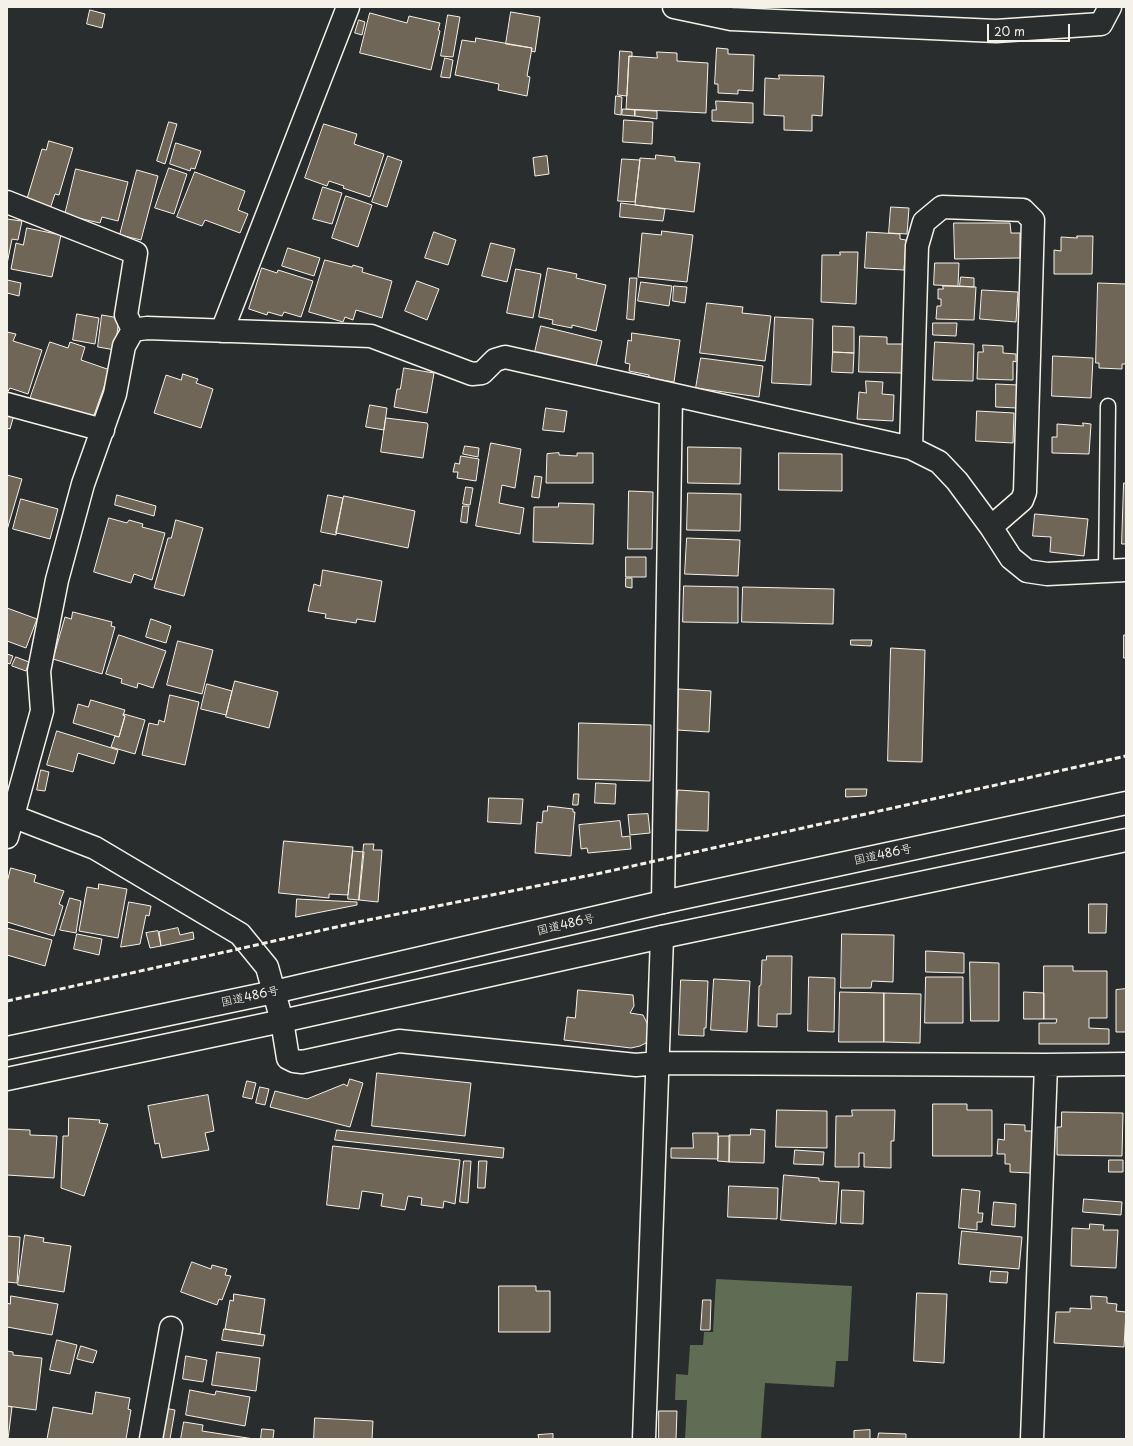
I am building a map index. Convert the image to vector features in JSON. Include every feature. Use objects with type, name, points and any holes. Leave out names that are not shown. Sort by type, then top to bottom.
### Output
[{"type":"main road","points":[[222,331],[348,7]]},
{"type":"main road","points":[[674,7],[731,19],[996,31],[1101,24],[1110,7]]},
{"type":"main road","points":[[7,202],[136,253],[126,315],[133,330]]},
{"type":"main road","points":[[911,448],[917,246],[924,222],[942,207],[1023,210],[1033,220],[1025,492],[1022,500],[991,527]]},
{"type":"main road","points":[[133,330],[148,328],[372,336],[472,374],[482,373],[495,360],[505,357],[911,448],[939,462],[956,481],[991,527],[1012,558],[1027,571],[1047,574],[1116,571]]},
{"type":"main road","points":[[133,330],[124,346],[116,394],[83,484],[57,580],[39,671],[42,712],[9,823],[94,848],[240,934],[267,967],[282,1020],[288,1058],[294,1062],[302,1062],[399,1041],[636,1065],[658,1062],[1046,1065],[1126,1064]]},
{"type":"main road","points":[[663,902],[671,395]]},
{"type":"main road","points":[[7,404],[103,430]]},
{"type":"main road","name":"国道486号","points":[[7,1048],[274,992],[663,902],[1126,803]]},
{"type":"main road","points":[[7,1079],[662,937],[1126,840]]},
{"type":"main road","points":[[644,1439],[662,937]]},
{"type":"main road","points":[[1032,1439],[1046,1065]]},
{"type":"main road","points":[[151,1439],[171,1328]]},
{"type":"lane","points":[[1108,406],[1116,571]]},
{"type":"green space","points":[[716,1279],[852,1286],[848,1361],[836,1361],[834,1387],[765,1383],[761,1439],[685,1439],[687,1400],[675,1400],[676,1374],[688,1375],[690,1345],[703,1345],[704,1332],[713,1332]]},
{"type":"building","points":[[90,10],[105,14],[102,28],[87,24]]},
{"type":"building","points":[[511,12],[540,17],[535,52],[531,51],[532,48],[506,44]]},
{"type":"building","points":[[370,13],[407,23],[409,16],[440,23],[438,30],[440,31],[431,70],[360,53]]},
{"type":"building","points":[[448,15],[460,17],[453,57],[441,56]]},
{"type":"building","points":[[359,20],[365,22],[362,35],[355,33]]},
{"type":"building","points":[[476,38],[532,48],[527,76],[530,77],[527,96],[498,90],[499,84],[455,75],[462,40],[475,42]]},
{"type":"building","points":[[717,48],[728,49],[728,54],[754,55],[753,91],[738,90],[738,94],[718,93],[718,84],[715,84]]},
{"type":"building","points":[[620,51],[632,52],[632,57],[629,56],[627,96],[618,95]]},
{"type":"building","points":[[657,52],[677,53],[677,61],[708,63],[706,113],[626,109],[629,56],[657,58]]},
{"type":"building","points":[[445,58],[453,60],[450,78],[441,77]]},
{"type":"building","points":[[779,75],[824,76],[822,116],[812,115],[812,131],[784,130],[784,116],[764,115],[765,78],[779,79]]},
{"type":"building","points":[[616,96],[622,97],[621,115],[615,114]]},
{"type":"building","points":[[716,101],[753,103],[753,123],[712,121],[712,110],[716,110]]},
{"type":"building","points":[[623,109],[635,110],[635,116],[622,115]]},
{"type":"building","points":[[635,110],[657,111],[657,119],[635,116]]},
{"type":"building","points":[[624,120],[653,122],[652,144],[623,142]]},
{"type":"building","points":[[169,122],[177,124],[165,164],[157,161]]},
{"type":"building","points":[[324,124],[357,134],[354,144],[384,154],[370,197],[343,188],[344,186],[329,181],[327,186],[305,178]]},
{"type":"building","points":[[49,141],[73,148],[59,195],[55,194],[50,209],[26,202],[42,149],[46,150]]},
{"type":"building","points":[[176,143],[201,151],[195,169],[191,168],[190,171],[170,164]]},
{"type":"building","points":[[656,155],[675,157],[675,161],[700,163],[694,212],[635,205],[640,158],[655,159]]},
{"type":"building","points":[[388,156],[402,161],[387,207],[372,202]]},
{"type":"building","points":[[547,156],[549,174],[535,176],[533,158]]},
{"type":"building","points":[[622,159],[640,160],[635,202],[618,201]]},
{"type":"building","points":[[169,168],[187,174],[174,214],[155,208]]},
{"type":"building","points":[[76,169],[128,182],[118,221],[102,217],[100,223],[65,215]]},
{"type":"building","points":[[137,170],[158,176],[141,240],[120,235]]},
{"type":"building","points":[[195,172],[245,191],[238,210],[248,214],[240,233],[205,220],[202,226],[177,217]]},
{"type":"building","points":[[323,187],[342,193],[332,224],[313,219]]},
{"type":"building","points":[[346,196],[372,205],[358,247],[332,238]]},
{"type":"building","points":[[621,203],[665,209],[663,221],[620,217]]},
{"type":"building","points":[[891,207],[909,208],[907,234],[889,233]]},
{"type":"building","points":[[7,219],[22,221],[18,240],[12,239],[7,264]]},
{"type":"building","points":[[954,223],[1010,223],[1011,233],[1020,233],[1020,258],[955,259]]},
{"type":"building","points":[[27,228],[61,235],[52,277],[11,269],[16,243],[23,245]]},
{"type":"building","points":[[662,231],[693,235],[687,282],[638,277],[642,233],[661,235]]},
{"type":"building","points":[[434,232],[456,240],[448,265],[425,258]]},
{"type":"building","points":[[867,232],[900,234],[900,239],[906,240],[904,270],[865,268]]},
{"type":"building","points":[[1077,236],[1093,236],[1092,274],[1054,274],[1054,250],[1061,251],[1061,237],[1077,238]]},
{"type":"building","points":[[491,243],[515,249],[507,282],[482,276]]},
{"type":"building","points":[[288,248],[320,258],[314,276],[282,266]]},
{"type":"building","points":[[840,252],[858,252],[856,304],[821,302],[822,255],[840,255]]},
{"type":"building","points":[[325,260],[352,267],[353,265],[363,268],[362,272],[392,281],[382,318],[356,310],[353,320],[345,317],[343,322],[309,312]]},
{"type":"building","points":[[935,263],[959,263],[958,286],[934,285]]},
{"type":"building","points":[[262,268],[277,273],[278,270],[313,281],[301,317],[284,312],[282,316],[268,312],[267,315],[249,309]]},
{"type":"building","points":[[548,268],[577,274],[576,278],[606,285],[596,331],[572,325],[572,328],[552,324],[553,320],[539,317]]},
{"type":"building","points":[[516,269],[541,274],[533,318],[507,313]]},
{"type":"building","points":[[961,277],[974,278],[974,287],[960,286]]},
{"type":"building","points":[[630,278],[637,278],[634,320],[627,319]]},
{"type":"building","points":[[7,280],[21,283],[19,296],[7,293]]},
{"type":"building","points":[[417,281],[439,289],[427,320],[405,311]]},
{"type":"building","points":[[641,282],[672,286],[669,306],[638,301]]},
{"type":"building","points":[[1098,283],[1126,284],[1126,364],[1122,364],[1122,369],[1099,368],[1099,363],[1096,363]]},
{"type":"building","points":[[674,286],[687,287],[685,303],[673,301]]},
{"type":"building","points":[[943,286],[976,287],[974,320],[936,319],[937,306],[941,306],[941,299],[938,299],[938,289],[943,289]]},
{"type":"building","points":[[982,290],[1018,292],[1016,322],[980,319]]},
{"type":"building","points":[[707,303],[743,307],[742,313],[771,316],[765,361],[700,353]]},
{"type":"building","points":[[77,314],[99,318],[95,344],[73,340]]},
{"type":"building","points":[[102,315],[119,318],[115,350],[98,347]]},
{"type":"building","points":[[775,317],[813,319],[811,385],[772,383]]},
{"type":"building","points":[[933,323],[957,323],[956,336],[933,335]]},
{"type":"building","points":[[541,326],[602,341],[596,366],[535,352]]},
{"type":"building","points":[[833,326],[854,327],[854,353],[833,352]]},
{"type":"building","points":[[7,332],[16,334],[13,341],[42,350],[28,394],[10,388],[7,393]]},
{"type":"building","points":[[632,333],[680,340],[674,382],[649,378],[649,375],[629,371],[630,364],[625,363],[628,340],[631,341]]},
{"type":"building","points":[[860,336],[887,337],[887,344],[903,344],[903,347],[905,347],[905,359],[902,359],[902,373],[859,372]]},
{"type":"building","points":[[50,342],[68,348],[70,342],[85,347],[81,360],[110,370],[92,421],[30,399]]},
{"type":"building","points":[[935,342],[974,344],[973,381],[933,380]]},
{"type":"building","points":[[983,345],[1003,346],[1003,353],[1016,354],[1016,362],[1013,361],[1013,380],[977,379],[978,352],[983,352]]},
{"type":"building","points":[[833,352],[854,353],[853,373],[832,372]]},
{"type":"building","points":[[1053,356],[1093,358],[1091,398],[1052,396]]},
{"type":"building","points":[[701,358],[763,366],[759,397],[696,388]]},
{"type":"building","points":[[404,368],[434,373],[427,413],[394,407],[397,389],[400,389]]},
{"type":"building","points":[[183,374],[198,379],[196,383],[213,389],[201,428],[154,413],[166,375],[181,380]]},
{"type":"building","points":[[866,381],[883,382],[882,394],[894,395],[893,421],[857,419],[859,392],[866,393]]},
{"type":"building","points":[[996,384],[1018,385],[1017,408],[996,407]]},
{"type":"building","points":[[370,405],[387,408],[384,430],[366,427]]},
{"type":"building","points":[[546,408],[567,411],[564,432],[543,430]]},
{"type":"building","points":[[977,411],[1014,413],[1013,443],[976,441]]},
{"type":"building","points":[[7,413],[14,415],[10,429],[7,428]]},
{"type":"building","points":[[386,418],[427,423],[428,425],[423,458],[381,452]]},
{"type":"building","points":[[1083,423],[1091,424],[1089,454],[1052,453],[1052,437],[1057,437],[1057,424],[1083,426]]},
{"type":"building","points":[[491,443],[521,449],[515,488],[502,485],[499,503],[524,508],[520,534],[476,526]]},
{"type":"building","points":[[465,446],[479,448],[478,457],[463,454]]},
{"type":"building","points":[[688,447],[741,448],[740,484],[688,483]]},
{"type":"building","points":[[559,453],[559,455],[577,456],[577,453],[593,453],[593,483],[546,483],[547,454]]},
{"type":"building","points":[[779,453],[842,454],[842,491],[779,490]]},
{"type":"building","points":[[461,456],[479,459],[476,481],[457,478],[458,472],[453,472],[455,463],[459,464]]},
{"type":"building","points":[[7,475],[22,479],[7,530]]},
{"type":"building","points":[[535,476],[542,477],[539,498],[532,497]]},
{"type":"building","points":[[1124,483],[1126,483],[1126,544],[1122,544]]},
{"type":"building","points":[[466,487],[473,488],[470,505],[463,504]]},
{"type":"building","points":[[629,491],[653,492],[652,549],[628,549]]},
{"type":"building","points":[[688,493],[741,494],[740,531],[687,530]]},
{"type":"building","points":[[117,495],[156,506],[154,516],[115,505]]},
{"type":"building","points":[[328,495],[343,498],[336,535],[321,532]]},
{"type":"building","points":[[344,496],[415,511],[408,548],[336,533]]},
{"type":"building","points":[[21,499],[58,509],[50,539],[13,529]]},
{"type":"building","points":[[559,503],[594,504],[593,544],[533,542],[534,507],[558,507]]},
{"type":"building","points":[[463,506],[469,506],[467,523],[461,522]]},
{"type":"building","points":[[1035,514],[1088,519],[1084,556],[1050,552],[1051,537],[1033,536]]},
{"type":"building","points":[[109,518],[127,523],[129,520],[143,524],[142,527],[165,533],[152,580],[134,574],[131,583],[94,572]]},
{"type":"building","points":[[176,520],[203,528],[184,596],[154,588],[168,538],[171,538]]},
{"type":"building","points":[[687,538],[740,540],[738,576],[685,574]]},
{"type":"building","points":[[626,557],[646,557],[646,577],[626,577]]},
{"type":"building","points":[[323,570],[382,581],[375,622],[357,619],[356,623],[325,618],[326,614],[308,611],[314,584],[320,586]]},
{"type":"building","points":[[626,578],[632,578],[632,588],[626,587]]},
{"type":"building","points":[[684,586],[738,587],[738,623],[683,622]]},
{"type":"building","points":[[743,587],[834,589],[833,624],[742,622]]},
{"type":"building","points":[[7,608],[37,619],[26,648],[7,641]]},
{"type":"building","points":[[73,612],[112,622],[111,626],[115,627],[102,674],[53,659],[65,617],[71,619]]},
{"type":"building","points":[[151,619],[171,626],[166,643],[146,637]]},
{"type":"building","points":[[119,635],[166,651],[153,688],[138,683],[137,688],[121,683],[122,679],[106,674]]},
{"type":"building","points":[[1124,635],[1126,635],[1126,658],[1124,658]]},
{"type":"building","points":[[851,640],[872,640],[871,646],[851,645]]},
{"type":"building","points":[[178,641],[213,650],[202,694],[167,685]]},
{"type":"building","points":[[891,648],[925,650],[922,762],[888,761]]},
{"type":"building","points":[[7,654],[13,656],[10,664],[7,663]]},
{"type":"building","points":[[16,657],[29,662],[26,671],[12,666]]},
{"type":"building","points":[[235,681],[278,692],[269,728],[226,717]]},
{"type":"building","points":[[207,684],[232,691],[226,715],[201,709]]},
{"type":"building","points":[[679,689],[711,691],[709,732],[677,730]]},
{"type":"building","points":[[170,695],[199,702],[185,765],[142,755],[149,723],[158,725],[159,720],[164,722]]},
{"type":"building","points":[[91,700],[125,710],[123,715],[125,716],[119,737],[73,723],[78,704],[88,707]]},
{"type":"building","points":[[123,715],[145,720],[135,754],[111,747],[115,736],[119,737],[125,716]]},
{"type":"building","points":[[579,723],[651,725],[650,781],[578,779]]},
{"type":"building","points":[[57,731],[118,750],[114,764],[78,753],[73,772],[47,765]]},
{"type":"building","points":[[41,770],[49,772],[45,791],[37,790]]},
{"type":"building","points":[[596,783],[616,784],[615,804],[595,803]]},
{"type":"building","points":[[846,789],[867,789],[866,796],[846,797]]},
{"type":"building","points":[[678,790],[709,792],[708,831],[676,830]]},
{"type":"building","points":[[574,794],[579,794],[578,805],[573,805]]},
{"type":"building","points":[[489,798],[523,799],[521,824],[488,822]]},
{"type":"building","points":[[548,806],[573,809],[573,812],[575,812],[571,856],[535,853],[537,822],[542,823],[543,811],[547,811]]},
{"type":"building","points":[[648,814],[650,833],[630,835],[628,815]]},
{"type":"building","points":[[620,821],[622,837],[630,836],[631,849],[588,853],[587,848],[581,849],[579,825]]},
{"type":"building","points":[[284,841],[353,847],[348,895],[329,894],[329,898],[279,893]]},
{"type":"building","points":[[364,844],[374,844],[373,850],[382,850],[378,902],[359,900]]},
{"type":"building","points":[[353,851],[364,852],[359,900],[348,899]]},
{"type":"building","points":[[11,868],[36,875],[34,882],[64,891],[59,904],[63,906],[54,936],[7,922],[7,883]]},
{"type":"building","points":[[99,884],[127,889],[118,938],[79,931],[87,887],[98,889]]},
{"type":"building","points":[[70,898],[81,901],[76,933],[60,930]]},
{"type":"building","points":[[297,899],[357,902],[357,905],[296,917]]},
{"type":"building","points":[[129,902],[151,906],[149,916],[146,915],[140,944],[121,947]]},
{"type":"building","points":[[1089,904],[1107,904],[1106,933],[1089,933]]},
{"type":"building","points":[[7,928],[52,940],[45,966],[7,955]]},
{"type":"building","points":[[178,928],[180,935],[193,932],[194,939],[161,946],[159,932]]},
{"type":"building","points":[[158,931],[161,946],[150,948],[146,933]]},
{"type":"building","points":[[77,934],[102,939],[99,955],[74,949]]},
{"type":"building","points":[[842,934],[894,935],[893,982],[872,981],[871,988],[841,988]]},
{"type":"building","points":[[926,951],[964,953],[964,973],[926,972]]},
{"type":"building","points":[[767,956],[792,956],[791,1014],[777,1014],[777,1027],[758,1026],[759,986],[761,985],[762,960],[766,960]]},
{"type":"building","points":[[970,962],[999,963],[999,1021],[971,1021]]},
{"type":"building","points":[[1044,966],[1073,966],[1073,971],[1107,971],[1107,1018],[1089,1018],[1089,1028],[1109,1029],[1109,1044],[1039,1044],[1039,1023],[1056,1023],[1057,1019],[1044,1019]]},
{"type":"building","points":[[809,977],[835,978],[834,1032],[808,1031]]},
{"type":"building","points":[[926,977],[963,977],[963,1023],[925,1023]]},
{"type":"building","points":[[714,979],[750,981],[747,1032],[711,1030]]},
{"type":"building","points":[[681,980],[708,981],[706,1028],[704,1028],[704,1036],[679,1035]]},
{"type":"building","points":[[1126,989],[1126,1032],[1116,1032],[1116,990]]},
{"type":"building","points":[[578,990],[633,995],[634,1006],[630,1013],[643,1015],[649,1027],[649,1036],[646,1043],[631,1048],[564,1040],[567,1017],[575,1018]]},
{"type":"building","points":[[840,992],[884,993],[884,1042],[839,1042]]},
{"type":"building","points":[[1024,992],[1044,993],[1044,1019],[1024,1019]]},
{"type":"building","points":[[884,993],[921,994],[920,1043],[884,1042]]},
{"type":"building","points":[[377,1073],[471,1083],[465,1136],[372,1126]]},
{"type":"building","points":[[350,1079],[363,1083],[350,1127],[270,1107],[275,1091],[307,1099],[344,1084],[347,1086]]},
{"type":"building","points":[[247,1081],[256,1083],[252,1099],[243,1097]]},
{"type":"building","points":[[260,1087],[269,1089],[265,1105],[256,1103]]},
{"type":"building","points":[[208,1095],[214,1131],[205,1133],[209,1150],[162,1158],[159,1143],[155,1144],[148,1106]]},
{"type":"building","points":[[933,1104],[967,1104],[967,1110],[992,1110],[992,1156],[933,1156]]},
{"type":"building","points":[[777,1110],[827,1111],[827,1148],[776,1147]]},
{"type":"building","points":[[852,1110],[895,1110],[894,1141],[891,1141],[891,1168],[864,1167],[864,1153],[859,1153],[859,1167],[835,1167],[836,1116],[852,1116]]},
{"type":"building","points":[[1062,1112],[1123,1113],[1122,1156],[1057,1155],[1057,1127],[1061,1127]]},
{"type":"building","points":[[69,1118],[100,1120],[99,1123],[108,1124],[84,1196],[61,1188],[63,1136],[68,1136]]},
{"type":"building","points":[[1005,1124],[1025,1125],[1025,1131],[1033,1131],[1031,1173],[1010,1172],[1010,1164],[1005,1164],[1005,1154],[997,1154],[998,1139],[1004,1140]]},
{"type":"building","points":[[7,1129],[30,1130],[30,1135],[57,1136],[54,1178],[7,1175]]},
{"type":"building","points":[[751,1129],[765,1130],[764,1163],[729,1162],[729,1135],[750,1135]]},
{"type":"building","points":[[337,1130],[504,1148],[503,1158],[335,1140]]},
{"type":"building","points":[[693,1133],[718,1133],[718,1159],[671,1158],[671,1148],[693,1148]]},
{"type":"building","points":[[719,1136],[730,1136],[729,1162],[718,1161]]},
{"type":"building","points":[[333,1146],[460,1160],[455,1204],[444,1201],[443,1208],[421,1205],[422,1198],[408,1196],[405,1210],[381,1206],[383,1194],[362,1191],[359,1209],[327,1205]]},
{"type":"building","points":[[795,1150],[824,1152],[823,1165],[794,1164]]},
{"type":"building","points":[[1109,1160],[1123,1160],[1123,1172],[1109,1172]]},
{"type":"building","points":[[464,1161],[471,1161],[468,1203],[460,1202]]},
{"type":"building","points":[[479,1161],[487,1161],[485,1188],[478,1188]]},
{"type":"building","points":[[784,1175],[819,1178],[819,1181],[839,1182],[836,1224],[781,1220]]},
{"type":"building","points":[[729,1186],[778,1188],[777,1219],[728,1217]]},
{"type":"building","points":[[962,1189],[980,1191],[978,1213],[983,1213],[982,1222],[977,1222],[977,1230],[959,1228]]},
{"type":"building","points":[[842,1190],[864,1191],[863,1224],[841,1223]]},
{"type":"building","points":[[1084,1199],[1122,1202],[1121,1215],[1083,1212]]},
{"type":"building","points":[[994,1202],[1016,1204],[1015,1227],[992,1225]]},
{"type":"building","points":[[1090,1224],[1104,1225],[1103,1230],[1118,1230],[1116,1268],[1071,1266],[1072,1228],[1089,1229]]},
{"type":"building","points":[[962,1231],[1022,1237],[1019,1269],[959,1264]]},
{"type":"building","points":[[25,1235],[44,1238],[43,1242],[71,1246],[64,1292],[18,1285]]},
{"type":"building","points":[[7,1236],[20,1237],[17,1283],[7,1282]]},
{"type":"building","points":[[192,1262],[211,1269],[212,1265],[227,1269],[225,1275],[231,1276],[222,1300],[219,1299],[217,1305],[181,1292]]},
{"type":"building","points":[[991,1271],[1008,1272],[1007,1283],[990,1282]]},
{"type":"building","points":[[499,1286],[536,1286],[536,1291],[550,1291],[550,1332],[499,1332]]},
{"type":"building","points":[[917,1293],[947,1294],[944,1363],[914,1361]]},
{"type":"building","points":[[234,1294],[265,1299],[260,1334],[225,1329],[230,1300],[233,1301]]},
{"type":"building","points":[[11,1296],[58,1304],[52,1335],[7,1327],[7,1303],[10,1304]]},
{"type":"building","points":[[1091,1296],[1107,1297],[1107,1303],[1117,1304],[1116,1311],[1126,1312],[1124,1347],[1054,1343],[1056,1312],[1070,1312],[1070,1308],[1091,1309]]},
{"type":"building","points":[[703,1300],[711,1300],[710,1330],[701,1330]]},
{"type":"building","points":[[224,1329],[265,1335],[263,1346],[222,1340]]},
{"type":"building","points":[[57,1340],[77,1345],[70,1374],[50,1370]]},
{"type":"building","points":[[81,1346],[97,1351],[93,1363],[77,1359]]},
{"type":"building","points":[[7,1351],[13,1352],[13,1355],[42,1358],[36,1410],[7,1406]]},
{"type":"building","points":[[217,1352],[260,1358],[256,1391],[212,1385]]},
{"type":"building","points":[[186,1356],[207,1360],[203,1382],[183,1379]]},
{"type":"building","points":[[190,1390],[215,1395],[216,1391],[250,1397],[245,1426],[186,1415]]},
{"type":"building","points":[[96,1392],[130,1398],[128,1409],[131,1410],[126,1439],[47,1439],[53,1407],[92,1414]]},
{"type":"building","points":[[7,1406],[12,1407],[8,1439],[7,1439]]},
{"type":"building","points":[[164,1408],[175,1410],[170,1439],[159,1439]]},
{"type":"building","points":[[659,1411],[677,1411],[676,1439],[659,1439]]},
{"type":"building","points":[[315,1418],[373,1421],[372,1439],[314,1439]]},
{"type":"building","points":[[184,1422],[203,1425],[202,1431],[254,1439],[181,1439]]},
{"type":"building","points":[[262,1429],[274,1430],[273,1439],[261,1439]]},
{"type":"building","points":[[870,1430],[870,1439],[854,1439],[854,1431]]},
{"type":"building","points":[[879,1433],[906,1434],[906,1439],[878,1439]]},
{"type":"building","points":[[553,1434],[553,1439],[539,1439],[538,1435]]},
{"type":"railway","points":[[7,1001],[363,921],[601,873],[1126,756]]}]
